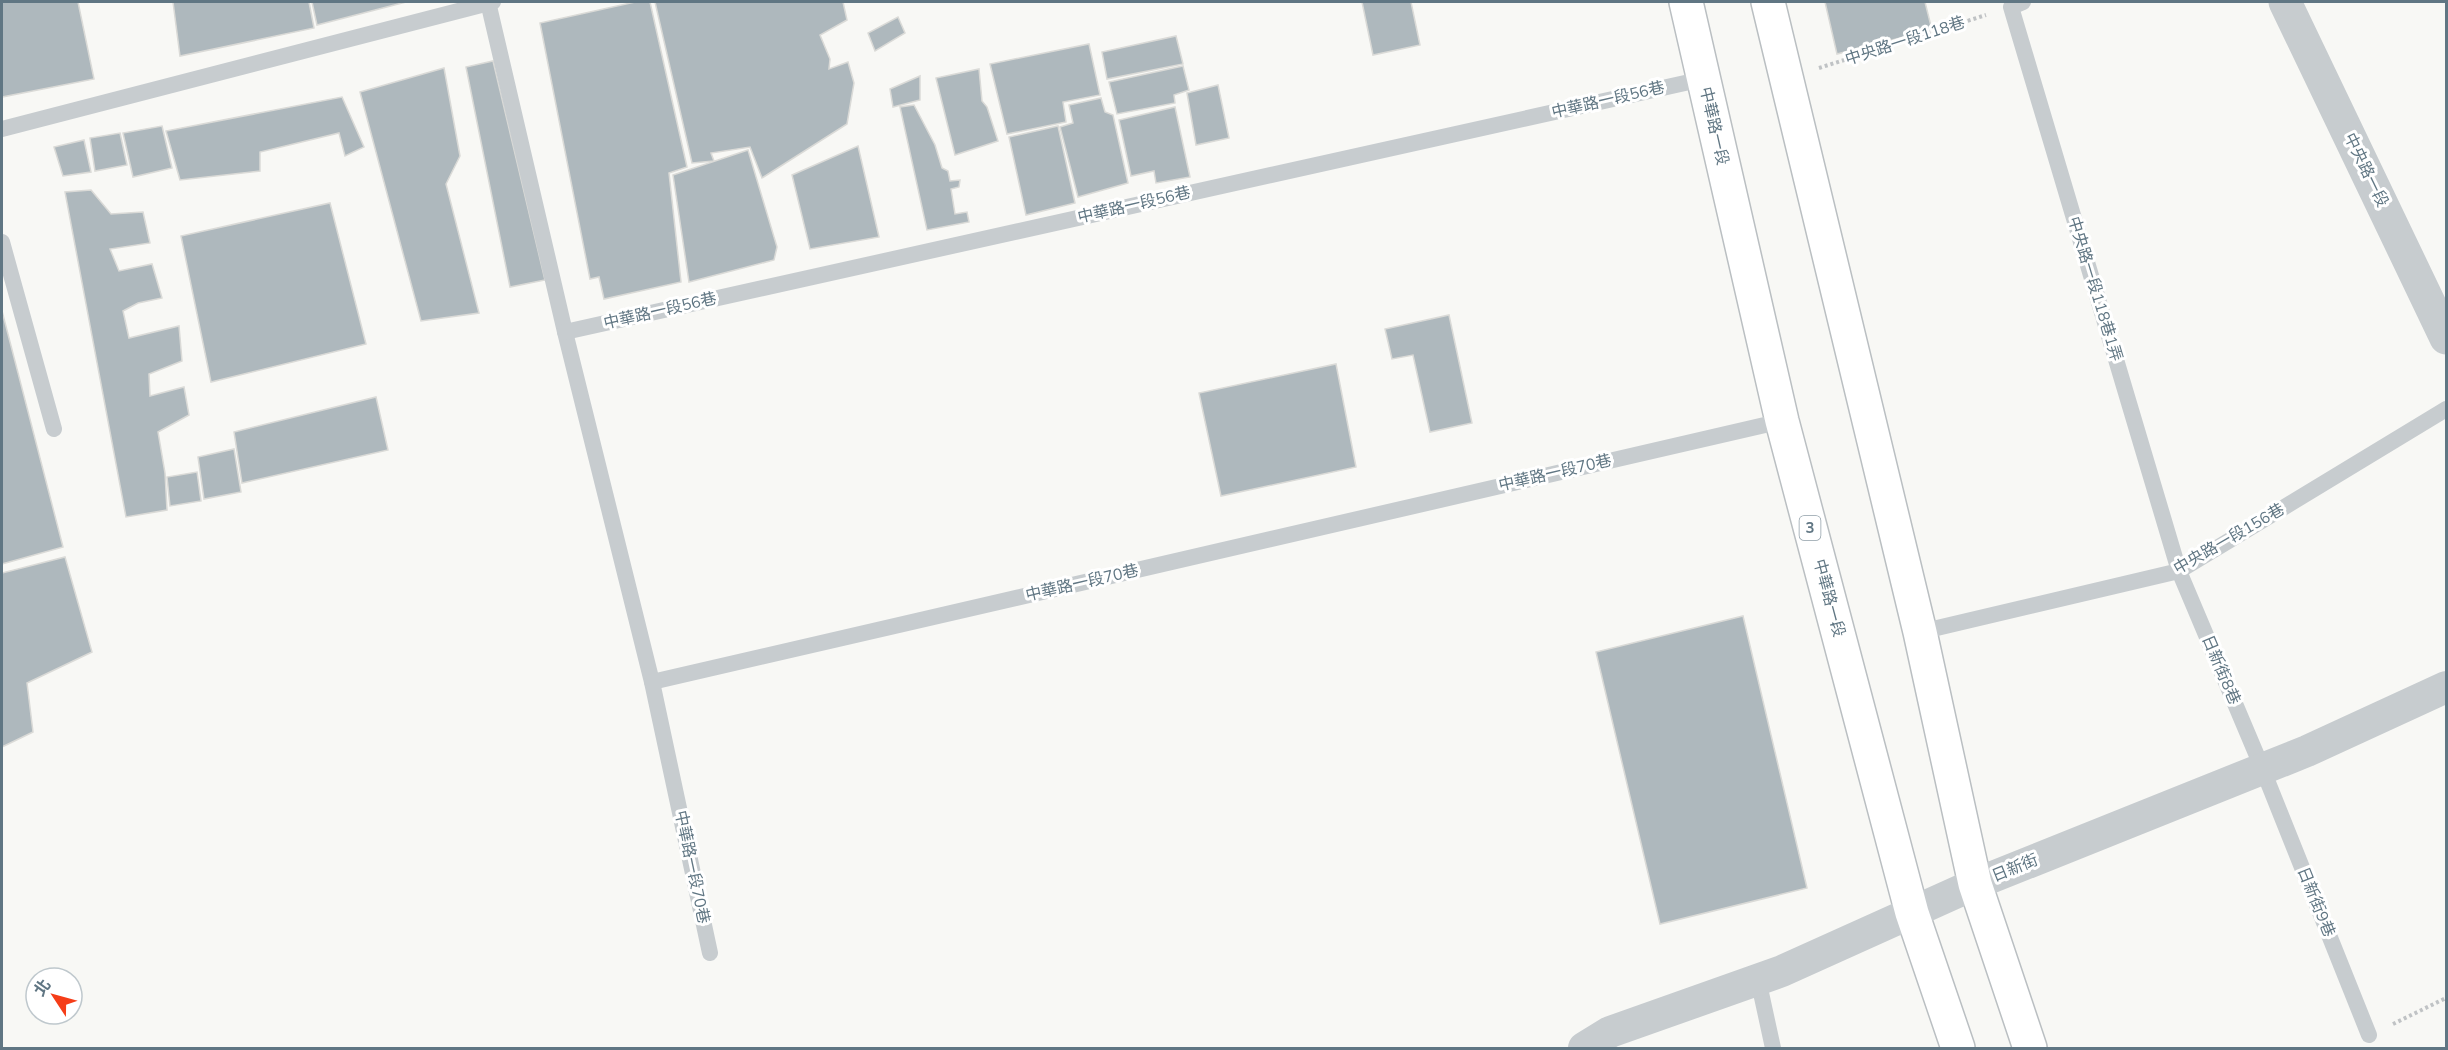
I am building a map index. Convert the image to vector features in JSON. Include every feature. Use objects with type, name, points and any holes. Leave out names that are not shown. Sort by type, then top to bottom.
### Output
[{"type":"main road","name":"中華路一段","points":[[1686,2],[1782,421],[1912,914],[1958,1048]]},
{"type":"main road","points":[[1768,2],[1920,632],[1975,884],[2030,1048]]},
{"type":"street","name":"中央路一段","points":[[2285,2],[2446,338]]},
{"type":"street","name":"日新街","points":[[1584,1048],[1610,1032],[1758,979],[1912,914],[1975,884],[2263,770],[2446,687]]},
{"type":"lane","points":[[2,129],[489,2],[565,332],[652,682]]},
{"type":"lane","name":"中央路一段118巷1弄","points":[[2017,4],[2179,571]]},
{"type":"lane","name":"中華路一段56巷","points":[[565,332],[1703,79]]},
{"type":"lane","points":[[2,242],[54,429]]},
{"type":"lane","name":"中央路一段156巷","points":[[1920,632],[2179,571],[2446,409]]},
{"type":"lane","name":"中華路一段70巷","points":[[710,953],[652,682],[1782,421]]},
{"type":"lane","name":"日新街8巷","points":[[2179,571],[2263,770]]},
{"type":"lane","name":"日新街9巷","points":[[2263,770],[2369,1035]]},
{"type":"lane","points":[[1758,979],[1773,1048]]},
{"type":"path","name":"中央路一段118巷","points":[[1787,79],[2017,4]]},
{"type":"path","points":[[2369,1035],[2446,998]]},
{"type":"building","points":[[2,2],[78,2],[94,79],[2,97]]},
{"type":"building","points":[[173,2],[309,2],[314,28],[180,56]]},
{"type":"building","points":[[312,2],[406,2],[317,25]]},
{"type":"building","points":[[635,2],[650,2],[687,167],[669,173],[681,282],[604,299],[599,277],[590,279],[540,23]]},
{"type":"building","points":[[655,2],[843,2],[847,20],[820,35],[830,59],[829,69],[848,62],[854,83],[847,124],[762,178],[750,147],[711,153],[714,161],[692,163]]},
{"type":"building","points":[[1362,2],[1411,2],[1420,45],[1373,55]]},
{"type":"building","points":[[1825,2],[1925,2],[1932,30],[1837,54]]},
{"type":"building","points":[[898,17],[905,33],[875,51],[868,33]]},
{"type":"building","points":[[1176,36],[1183,64],[1107,79],[1102,52]]},
{"type":"building","points":[[1089,44],[1100,95],[1063,102],[1066,122],[1007,134],[990,64]]},
{"type":"building","points":[[493,61],[545,280],[510,287],[466,67]]},
{"type":"building","points":[[1183,66],[1189,90],[1174,95],[1175,103],[1117,114],[1109,82]]},
{"type":"building","points":[[444,68],[460,156],[446,184],[479,313],[421,321],[360,92]]},
{"type":"building","points":[[979,69],[982,101],[987,107],[998,141],[955,155],[936,78]]},
{"type":"building","points":[[920,76],[920,100],[893,107],[890,89]]},
{"type":"building","points":[[1218,85],[1229,138],[1196,145],[1187,93]]},
{"type":"building","points":[[342,97],[364,147],[345,156],[339,133],[260,152],[260,171],[180,180],[166,131]]},
{"type":"building","points":[[1101,98],[1105,112],[1113,115],[1128,183],[1078,197],[1060,127],[1073,123],[1069,105]]},
{"type":"building","points":[[914,105],[935,145],[942,168],[948,171],[950,181],[960,180],[959,187],[951,189],[955,214],[967,212],[969,222],[927,230],[900,107]]},
{"type":"building","points":[[1175,107],[1190,177],[1156,183],[1154,171],[1131,176],[1119,120]]},
{"type":"building","points":[[162,126],[172,168],[133,177],[123,133]]},
{"type":"building","points":[[1058,126],[1075,203],[1026,215],[1009,137]]},
{"type":"building","points":[[120,133],[127,165],[95,171],[90,138]]},
{"type":"building","points":[[84,140],[91,172],[63,176],[54,147]]},
{"type":"building","points":[[858,146],[879,237],[810,249],[792,175]]},
{"type":"building","points":[[748,150],[777,247],[774,260],[689,282],[673,175]]},
{"type":"building","points":[[91,190],[111,214],[143,212],[150,243],[110,249],[119,271],[152,264],[162,298],[138,303],[123,311],[129,338],[179,326],[182,361],[149,374],[150,396],[184,387],[189,415],[158,432],[165,473],[167,510],[126,517],[65,192]]},
{"type":"building","points":[[330,203],[366,344],[211,382],[181,236]]},
{"type":"building","points":[[2,311],[63,547],[2,564]]},
{"type":"building","points":[[1449,315],[1472,423],[1430,432],[1413,355],[1392,359],[1385,329]]},
{"type":"building","points":[[1336,364],[1356,467],[1221,496],[1199,393]]},
{"type":"building","points":[[376,397],[388,450],[242,483],[234,432]]},
{"type":"building","points":[[234,449],[241,492],[204,499],[198,457]]},
{"type":"building","points":[[197,472],[201,501],[170,506],[167,477]]},
{"type":"building","points":[[65,557],[92,652],[27,683],[33,732],[2,747],[2,573]]},
{"type":"building","points":[[1743,616],[1807,888],[1660,924],[1596,652]]}]
